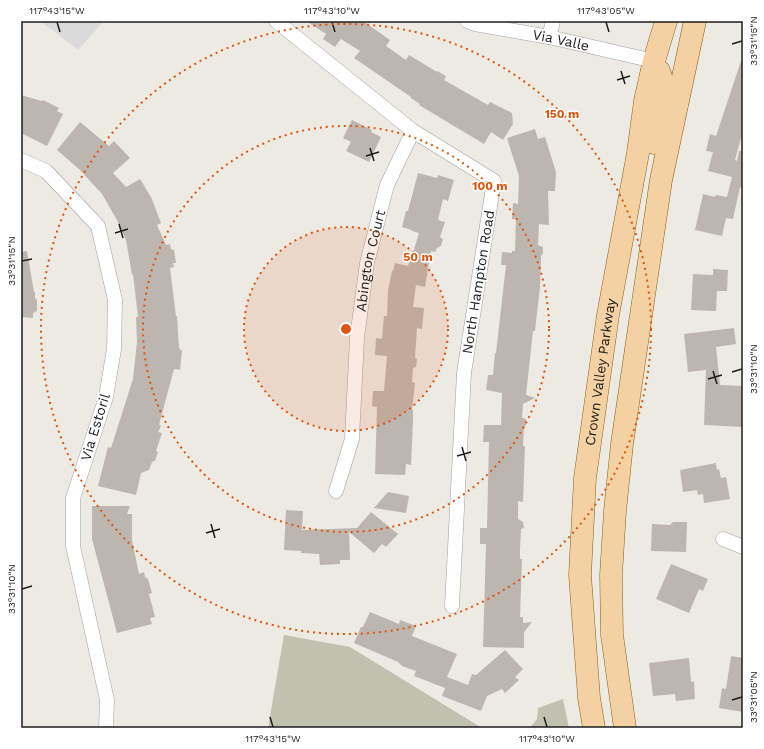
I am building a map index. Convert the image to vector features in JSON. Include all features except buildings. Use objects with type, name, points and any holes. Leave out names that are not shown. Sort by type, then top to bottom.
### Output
[{"type":"main road","name":"Crown Valley Parkway","points":[[594,728],[589,698],[580,575],[585,478],[608,315],[645,102],[654,61],[666,21]]},
{"type":"main road","points":[[660,180],[651,174],[651,159],[663,90],[663,83],[654,61],[665,52],[675,34],[679,21]]},
{"type":"main road","points":[[625,728],[612,635],[611,575],[615,511],[622,444],[660,180],[695,21]]},
{"type":"street","name":"North Hampton Road","points":[[276,21],[413,131],[494,181],[464,373],[452,606]]},
{"type":"street","name":"Via Valle","points":[[467,21],[475,24],[549,37],[654,61]]},
{"type":"street","points":[[549,37],[553,21]]},
{"type":"street","name":"Abington Court","points":[[336,491],[352,438],[357,338],[367,263],[387,186],[413,131]]},
{"type":"street","name":"Via Estoril","points":[[21,160],[46,171],[98,226],[115,300],[114,349],[106,396],[73,498],[73,546],[107,700],[106,728]]},
{"type":"street","points":[[723,539],[743,547]]},
{"type":"shaded area","points":[[39,21],[104,21],[78,50]]},
{"type":"shaded area","points":[[284,635],[350,647],[482,728],[268,728]]},
{"type":"shaded area","points":[[563,699],[569,728],[530,728],[537,719],[538,708]]}]
